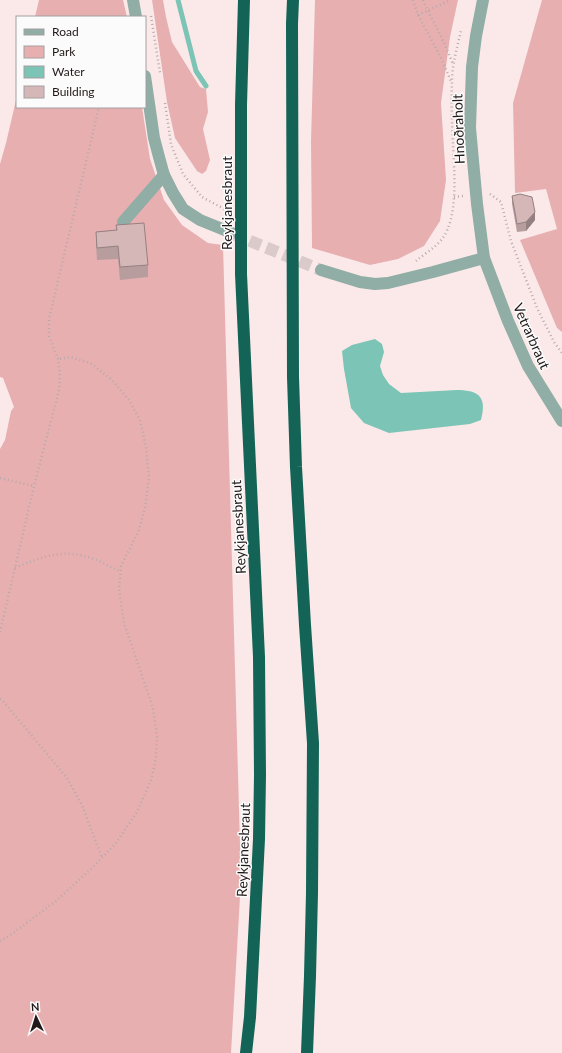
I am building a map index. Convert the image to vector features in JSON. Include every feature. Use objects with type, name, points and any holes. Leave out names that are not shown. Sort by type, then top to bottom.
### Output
[{"type":"highway","name":"Reykjanesbraut","points":[[244,0],[241,105],[241,274],[259,657],[260,775],[259,839],[251,1009],[246,1053]]},
{"type":"highway","points":[[293,0],[293,377],[304,625],[313,743],[312,893],[307,1053]]},
{"type":"street","points":[[133,0],[136,16]]},
{"type":"street","name":"Hnoðraholt","points":[[483,0],[472,67],[470,128],[484,258]]},
{"type":"street","points":[[146,83],[154,138],[164,175],[173,193],[183,209],[200,220],[232,233]]},
{"type":"street","points":[[123,222],[164,175]]},
{"type":"street","points":[[321,270],[360,282],[375,284],[388,283],[484,258]]},
{"type":"street","name":"Vetrarbraut","points":[[484,258],[508,321],[528,366],[562,421]]},
{"type":"path","points":[[413,0],[418,15],[441,58],[452,83]]},
{"type":"path","points":[[423,0],[453,64]]},
{"type":"path","points":[[418,15],[451,0]]},
{"type":"path","points":[[148,26],[152,26],[160,73]]},
{"type":"path","points":[[415,261],[431,250],[442,239],[452,215],[455,181],[451,108],[453,64],[462,28]]},
{"type":"path","points":[[164,96],[171,144],[183,174],[202,197],[230,212]]},
{"type":"path","points":[[0,632],[58,390],[60,375],[58,359],[49,336],[49,319],[99,108]]},
{"type":"path","points":[[511,241],[538,308],[554,342],[562,353]]},
{"type":"path","points":[[0,941],[12,934],[56,901],[91,870],[116,843],[136,812],[151,780],[156,758],[157,736],[153,708],[124,623],[119,589],[121,566],[139,530],[145,508],[149,479],[146,448],[140,420],[129,400],[110,379],[90,363],[70,358],[58,359]]},
{"type":"path","points":[[0,478],[34,486]]},
{"type":"path","points":[[15,568],[36,559],[58,554],[71,553],[96,559],[120,571]]},
{"type":"path","points":[[0,699],[4,701],[67,778],[82,805],[102,858]]},
{"type":"green space","points":[[39,0],[123,0],[127,16],[35,16]]},
{"type":"green space","points":[[152,0],[163,0],[172,42],[200,87],[206,89],[208,112],[203,129],[210,160],[206,171],[202,174],[197,171],[175,138],[167,102]]},
{"type":"green space","points":[[315,0],[458,0],[450,37],[441,103],[446,180],[440,221],[424,246],[398,259],[370,265],[312,248],[311,141]]},
{"type":"green space","points":[[542,0],[562,0],[562,332],[557,328],[520,240],[557,229],[546,189],[515,193],[513,103]]},
{"type":"green space","points":[[16,100],[16,108],[142,108],[150,159],[164,200],[182,225],[208,243],[223,245],[241,880],[231,1053],[0,1053],[0,449],[5,440],[11,411],[14,407],[3,378],[0,377],[0,164]]},
{"type":"water","points":[[375,339],[382,344],[384,352],[380,366],[383,375],[389,384],[401,393],[457,390],[471,392],[480,397],[482,401],[483,412],[481,420],[470,424],[389,433],[364,423],[351,408],[342,351],[352,345]]},
{"type":"building","points":[[520,194],[532,197],[535,212],[526,222],[517,224],[512,196]]},
{"type":"building","points":[[144,223],[148,265],[120,267],[118,246],[97,248],[96,232],[117,230],[116,225]]},
{"type":"waterway","points":[[178,0],[196,71],[206,86]]},
{"type":"tunnel","points":[[233,234],[321,270]]}]
